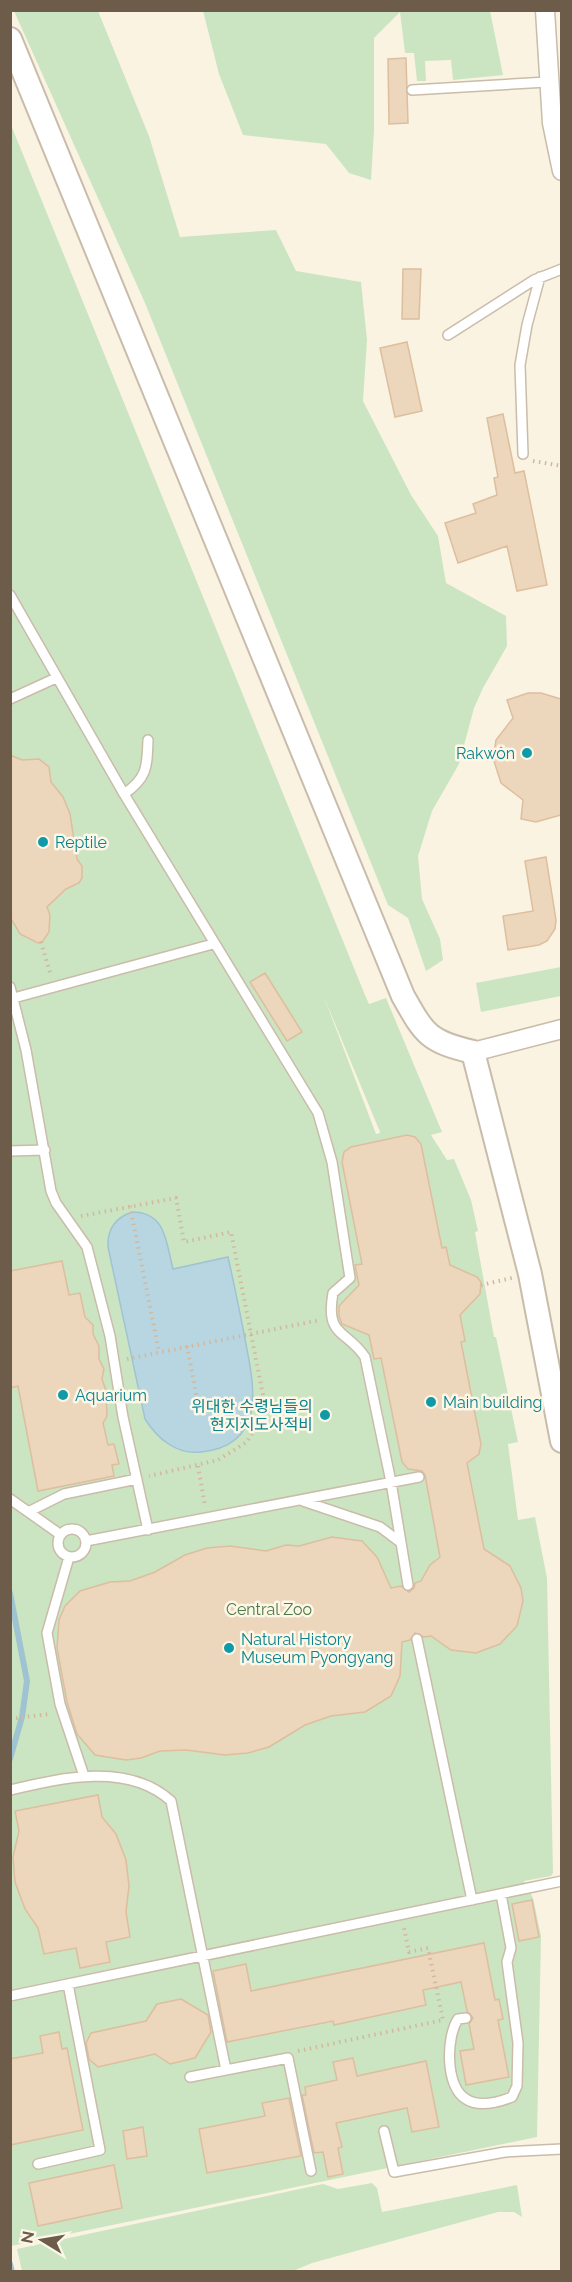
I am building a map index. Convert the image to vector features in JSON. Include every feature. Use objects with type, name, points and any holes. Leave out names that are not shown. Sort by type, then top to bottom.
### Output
[{"type":"street","points":[[545,10],[552,123],[561,171]]},
{"type":"street","points":[[10,39],[403,996],[423,1031],[442,1044],[473,1052],[561,1029]]},
{"type":"street","points":[[473,1052],[530,1274],[561,1441]]},
{"type":"lane","points":[[412,90],[548,82]]},
{"type":"lane","points":[[448,335],[540,278],[561,269]]},
{"type":"lane","points":[[524,453],[520,365],[540,278]]},
{"type":"lane","points":[[10,595],[56,678],[213,944],[318,1113],[332,1162],[350,1278],[333,1293],[331,1317],[341,1336],[356,1343],[365,1357],[391,1482],[408,1585]]},
{"type":"lane","points":[[10,699],[56,678]]},
{"type":"lane","points":[[124,794],[142,781],[148,760],[148,740]]},
{"type":"lane","points":[[12,998],[213,944]]},
{"type":"lane","points":[[10,987],[45,1150],[51,1191],[87,1247],[111,1344],[136,1479],[148,1530]]},
{"type":"lane","points":[[10,1150],[45,1150]]},
{"type":"lane","points":[[86,1541],[419,1477]]},
{"type":"lane","points":[[30,1511],[64,1494],[136,1479]]},
{"type":"lane","points":[[12,1500],[61,1535]]},
{"type":"lane","points":[[301,1501],[380,1527],[400,1542]]},
{"type":"lane","points":[[61,1535],[70,1529],[76,1530],[84,1536],[86,1541],[83,1552],[69,1557]]},
{"type":"lane","points":[[61,1535],[60,1550],[69,1557]]},
{"type":"lane","points":[[69,1557],[47,1633],[60,1704],[84,1776]]},
{"type":"lane","points":[[417,1639],[471,1900]]},
{"type":"lane","points":[[11,1790],[66,1776],[84,1776],[143,1784],[154,1788],[171,1801],[226,2070]]},
{"type":"lane","points":[[10,1996],[561,1881]]},
{"type":"lane","points":[[466,2018],[458,2019],[450,2041],[450,2058],[459,2094],[467,2100],[479,2103],[512,2097],[518,2086],[518,2043],[507,1962],[511,1948],[501,1894]]},
{"type":"lane","points":[[38,2164],[100,2150],[68,1984]]},
{"type":"lane","points":[[190,2077],[288,2058],[311,2171]]},
{"type":"lane","points":[[384,2131],[394,2172],[505,2152],[561,2149]]},
{"type":"path","points":[[524,453],[524,460],[561,466]]},
{"type":"path","points":[[41,942],[54,987]]},
{"type":"path","points":[[67,1219],[176,1198],[184,1242],[231,1232],[253,1332],[263,1395],[256,1427],[248,1442],[232,1452],[198,1466],[136,1479]]},
{"type":"path","points":[[130,1206],[159,1352]]},
{"type":"path","points":[[481,1285],[530,1274]]},
{"type":"path","points":[[131,1358],[331,1317]]},
{"type":"path","points":[[187,1346],[198,1404]]},
{"type":"path","points":[[198,1466],[207,1518]]},
{"type":"path","points":[[10,1719],[33,1717]]},
{"type":"path","points":[[288,2058],[297,2051],[443,2020],[428,1948],[409,1952],[401,1916]]},
{"type":"green space","points":[[14,11],[98,11],[149,136],[180,237],[276,230],[296,271],[361,282],[367,340],[363,401],[411,495],[438,536],[446,583],[506,616],[507,646],[474,708],[459,764],[432,811],[418,856],[422,899],[440,939],[443,960],[426,971],[408,918],[388,905],[145,303]]},
{"type":"green space","points":[[203,11],[490,11],[503,75],[453,80],[451,60],[425,61],[426,81],[417,81],[414,53],[405,53],[400,12],[374,38],[374,131],[371,180],[349,173],[326,144],[243,135],[219,74]]},
{"type":"green space","name":"Central Zoo","points":[[11,125],[365,995],[369,1004],[386,998],[442,1132],[431,1135],[447,1160],[454,1159],[471,1200],[494,1337],[496,1337],[518,1442],[508,1444],[518,1520],[535,1517],[547,1578],[553,1873],[551,1876],[524,1881],[533,1898],[541,1936],[537,2137],[11,2246]],"holes":[[[324,997],[380,1133],[376,1134]]]},
{"type":"green space","points":[[561,967],[561,996],[481,1012],[476,983]]},
{"type":"green space","points":[[372,2183],[377,2188],[382,2212],[517,2185],[522,2217],[514,2212],[498,2212],[312,2263],[293,2271],[22,2271],[17,2249],[323,2184],[338,2189]]},
{"type":"water","points":[[132,1212],[143,1213],[158,1223],[166,1239],[173,1269],[228,1257],[253,1393],[252,1410],[247,1425],[237,1438],[222,1447],[201,1452],[183,1451],[161,1439],[145,1419],[108,1247],[113,1225],[121,1217]]},
{"type":"building","points":[[406,58],[408,123],[389,124],[388,59]]},
{"type":"building","points":[[403,269],[421,269],[419,319],[402,319]]},
{"type":"building","points":[[407,342],[422,411],[395,417],[380,348]]},
{"type":"building","points":[[503,414],[515,473],[524,471],[547,585],[517,591],[507,546],[458,563],[445,523],[476,513],[473,504],[497,495],[494,478],[498,477],[487,418]]},
{"type":"building","name":"Rakwŏn","points":[[528,693],[541,693],[561,699],[561,815],[536,822],[521,819],[523,800],[501,783],[493,758],[496,740],[513,718],[507,700]]},
{"type":"building","name":"Reptile","points":[[10,755],[22,760],[39,759],[49,767],[51,782],[63,797],[70,814],[77,859],[82,866],[82,878],[79,883],[66,889],[47,907],[50,915],[49,932],[43,941],[38,943],[20,934],[10,917]]},
{"type":"building","points":[[546,857],[556,920],[555,929],[547,941],[539,945],[508,950],[503,916],[533,911],[525,861]]},
{"type":"building","points":[[265,973],[302,1032],[287,1041],[250,982]]},
{"type":"building","points":[[407,1135],[415,1137],[421,1144],[442,1248],[446,1247],[450,1265],[477,1277],[481,1282],[480,1294],[460,1315],[465,1341],[461,1342],[481,1444],[479,1454],[467,1463],[484,1549],[510,1566],[521,1588],[523,1601],[517,1626],[500,1644],[476,1653],[451,1650],[431,1636],[424,1637],[415,1633],[410,1640],[402,1642],[400,1676],[391,1696],[365,1712],[331,1716],[305,1725],[269,1747],[248,1753],[225,1755],[186,1750],[160,1751],[141,1758],[126,1760],[95,1755],[77,1734],[67,1702],[57,1648],[59,1620],[65,1606],[80,1591],[110,1582],[130,1581],[155,1572],[185,1555],[207,1548],[230,1546],[266,1551],[286,1545],[299,1546],[332,1537],[362,1541],[377,1557],[391,1588],[401,1586],[409,1592],[414,1588],[415,1583],[421,1581],[430,1565],[440,1557],[425,1475],[422,1471],[408,1469],[402,1462],[381,1358],[374,1359],[369,1335],[342,1324],[339,1316],[339,1306],[359,1285],[355,1265],[362,1264],[342,1162],[344,1152],[351,1147]]},
{"type":"building","name":"Aquarium","points":[[62,1261],[69,1295],[80,1293],[85,1317],[93,1325],[93,1334],[99,1346],[99,1359],[104,1369],[102,1379],[106,1391],[107,1416],[103,1423],[108,1445],[114,1444],[119,1464],[112,1465],[114,1476],[38,1491],[18,1386],[10,1388],[10,1271]]},
{"type":"building","points":[[98,1795],[102,1817],[116,1834],[126,1860],[129,1886],[126,1912],[130,1937],[106,1942],[110,1962],[80,1968],[76,1948],[44,1954],[38,1928],[25,1909],[15,1882],[13,1857],[19,1831],[15,1811]]},
{"type":"building","points":[[532,1900],[539,1937],[519,1941],[512,1904]]},
{"type":"building","points":[[484,1943],[495,2000],[499,1999],[503,2019],[498,2020],[509,2077],[466,2085],[460,2051],[474,2049],[469,2024],[473,2018],[467,2011],[461,1982],[423,1990],[426,2005],[334,2025],[333,2021],[227,2042],[213,1971],[246,1964],[251,1991]]},
{"type":"building","points":[[181,1999],[208,2015],[211,2032],[195,2058],[170,2064],[155,2054],[98,2067],[89,2059],[86,2043],[91,2033],[146,2021],[157,2004]]},
{"type":"building","points":[[59,2032],[62,2049],[67,2048],[83,2130],[10,2145],[10,2059],[43,2053],[40,2036]]},
{"type":"building","points":[[353,2058],[357,2076],[426,2061],[439,2127],[412,2132],[407,2108],[336,2123],[342,2147],[338,2148],[343,2174],[328,2177],[323,2152],[314,2153],[302,2095],[306,2095],[305,2087],[337,2080],[333,2062]]},
{"type":"building","points":[[289,2098],[301,2156],[207,2173],[199,2129],[265,2116],[262,2103]]},
{"type":"building","points":[[143,2127],[147,2156],[127,2159],[123,2131]]},
{"type":"building","points":[[114,2165],[122,2208],[38,2226],[29,2183]]},
{"type":"waterway","points":[[10,1593],[27,1681],[22,1717],[10,1759]]},
{"type":"waterway","points":[[10,2264],[12,2272]]},
{"type":"place","name":"Rakwŏn","points":[[527,753]]},
{"type":"place","name":"Reptile","points":[[43,842]]},
{"type":"place","name":"Aquarium","points":[[63,1395]]},
{"type":"place","name":"Main building","points":[[431,1402]]},
{"type":"place","name":"위대한 수령님들의 현지지도사적비","points":[[325,1415]]},
{"type":"place","name":"Natural History Museum Pyongyang","points":[[229,1648]]}]
